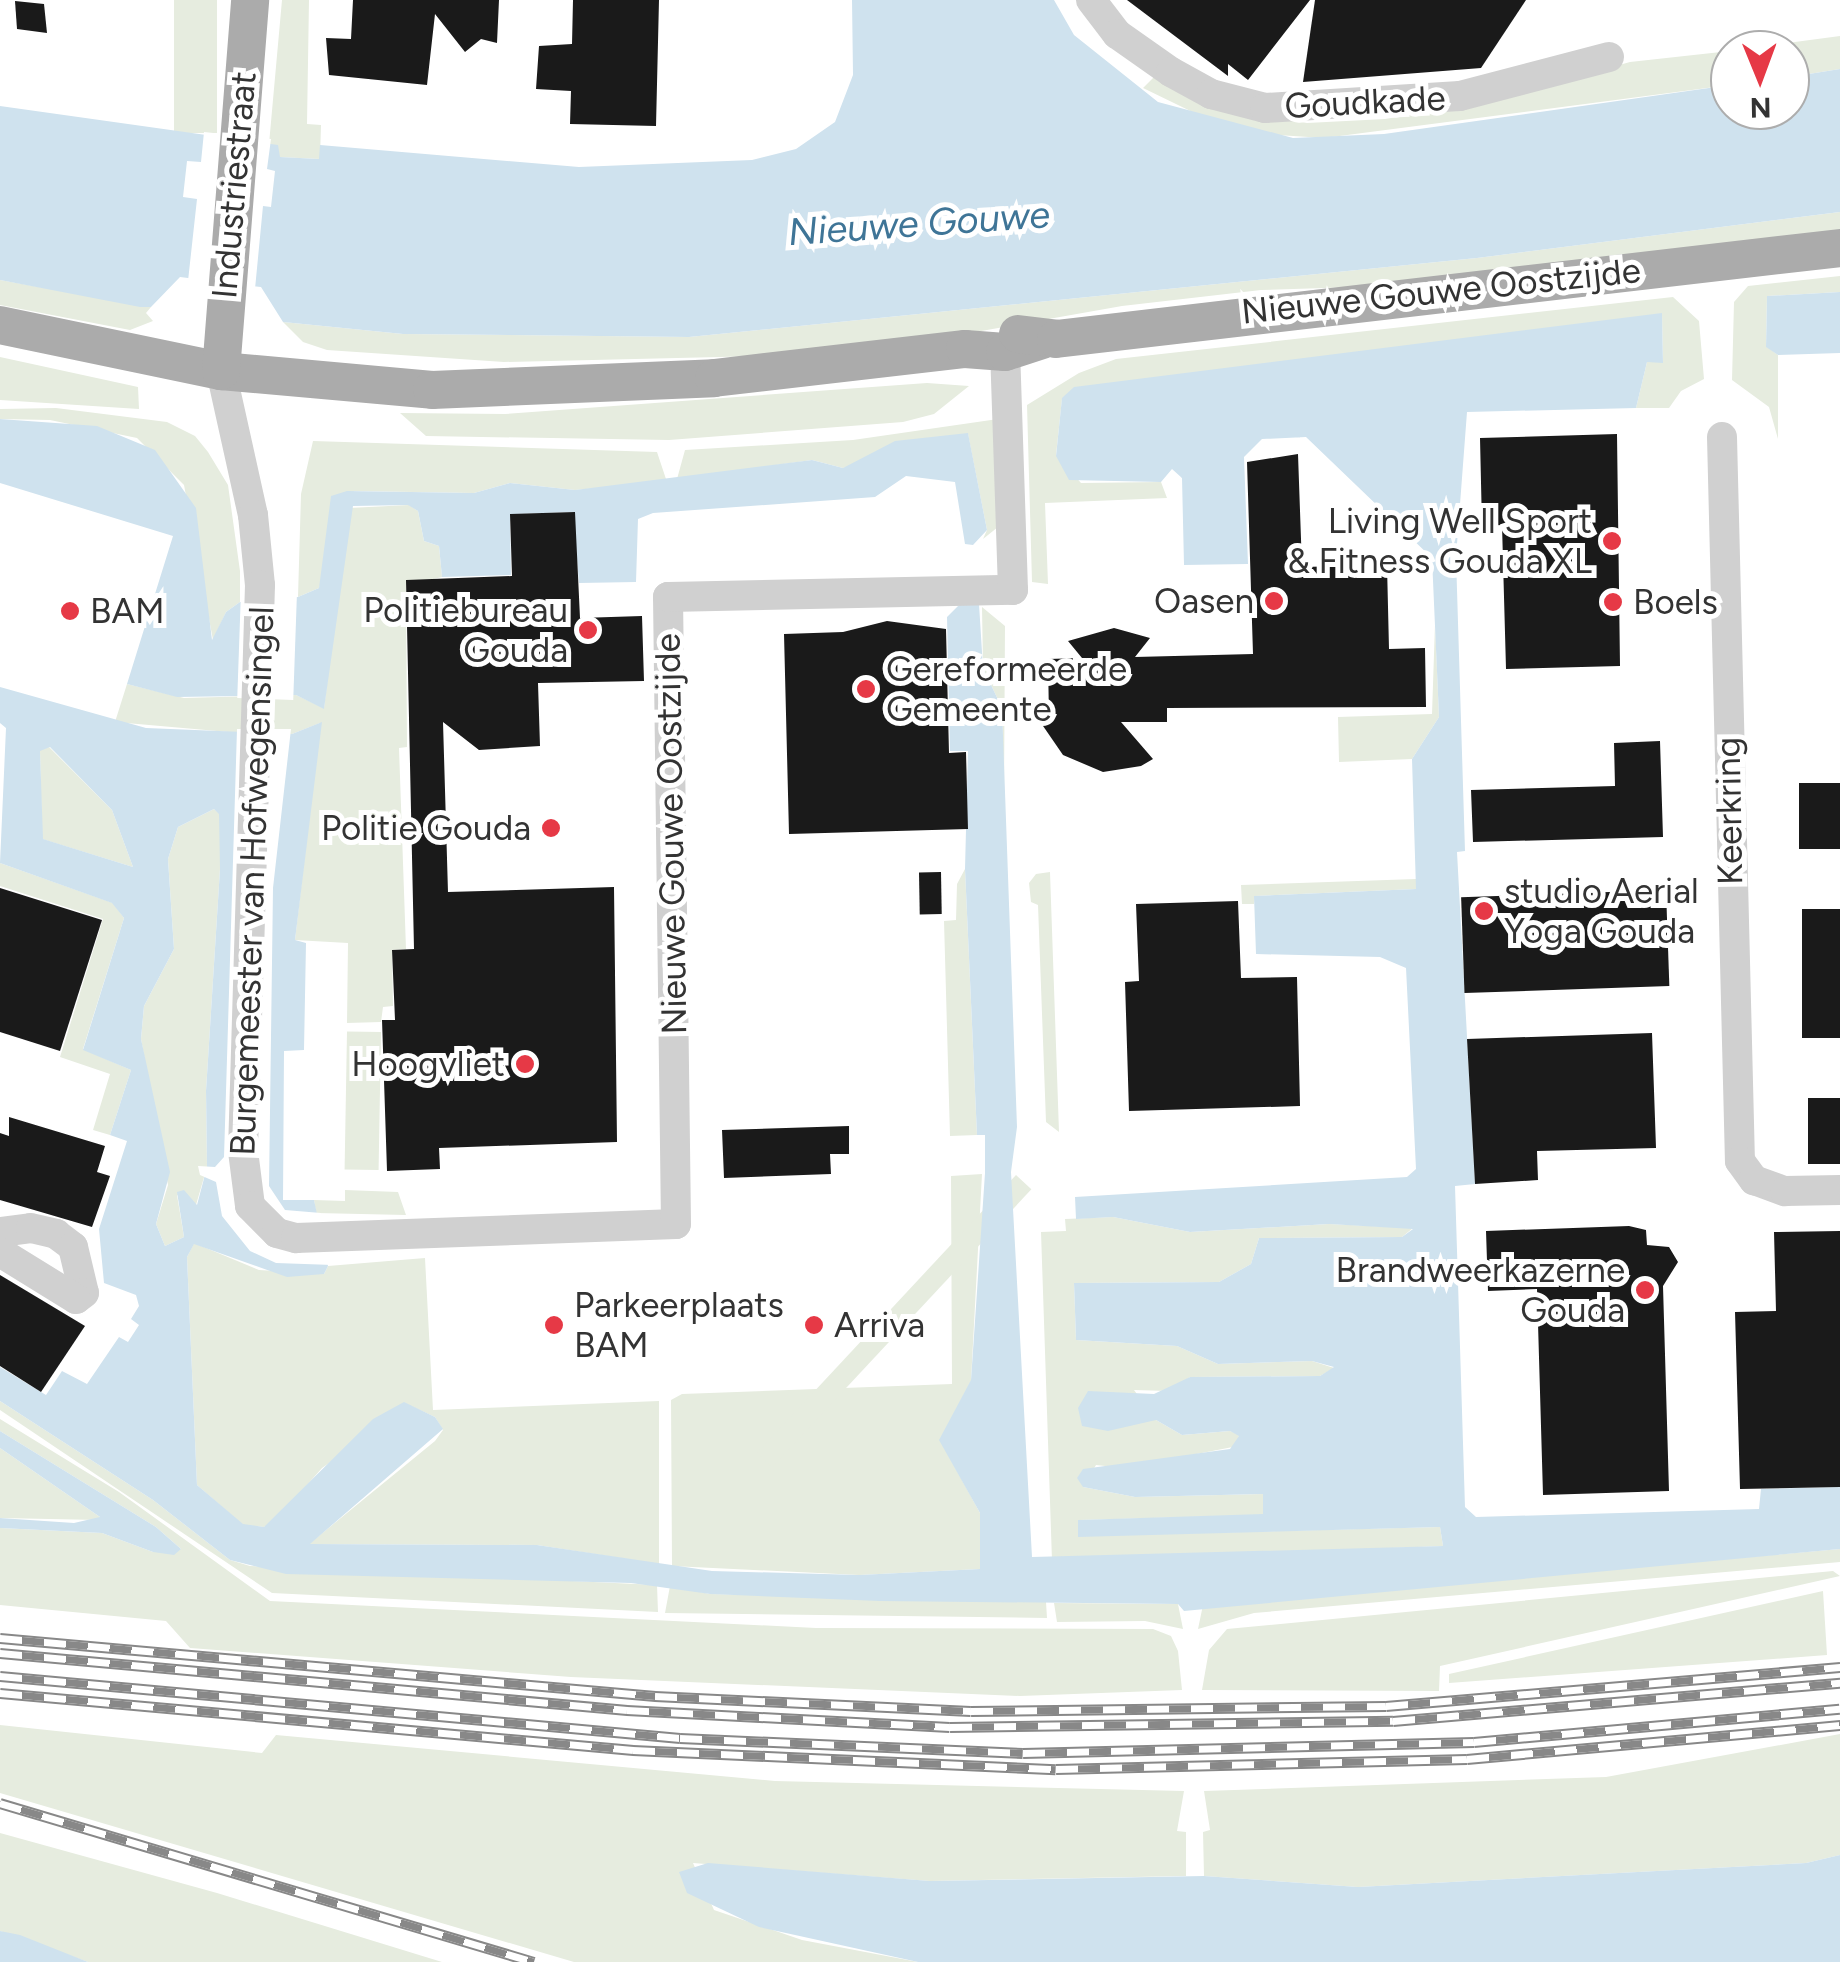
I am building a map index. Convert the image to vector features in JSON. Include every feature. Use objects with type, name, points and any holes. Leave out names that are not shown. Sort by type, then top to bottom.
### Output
[{"type":"main road","name":"Industriestraat","points":[[221,371],[224,286],[250,0]]},
{"type":"main road","name":"Nieuwe Gouwe Oostzijde","points":[[0,326],[221,371],[432,390],[714,378],[1840,248]]},
{"type":"street","name":"Goudkade","points":[[1091,0],[1117,34],[1172,72],[1211,94],[1266,108],[1460,96],[1609,57]]},
{"type":"street","name":"Nieuwe Gouwe Oostzijde","points":[[426,1233],[676,1224],[668,597],[1013,590],[1024,342]]},
{"type":"street","name":"Burgemeester van Hofwegensingel","points":[[221,371],[253,515],[260,584],[244,1150],[250,1206],[277,1233],[296,1238],[426,1233]]},
{"type":"street","name":"Keerkring","points":[[1722,437],[1740,1161],[1754,1180],[1785,1191],[1840,1190]]},
{"type":"street","points":[[0,1232],[31,1228],[56,1234],[72,1247],[84,1292],[76,1299],[0,1252]]},
{"type":"shaded area","points":[[174,0],[217,0],[217,133],[174,133]]},
{"type":"shaded area","points":[[282,0],[309,0],[307,124],[321,125],[320,159],[279,157],[269,144]]},
{"type":"shaded area","points":[[1840,36],[1840,69],[1810,74],[1810,40]]},
{"type":"shaded area","points":[[1710,53],[1710,88],[1324,138],[1261,134],[1211,121],[1143,88],[1154,77],[1221,109],[1307,123],[1385,119],[1487,102],[1630,62]]},
{"type":"shaded area","points":[[1840,212],[1840,237],[1419,285],[1261,290],[1122,306],[908,344],[762,356],[504,362],[327,350],[303,342],[283,322],[403,334],[689,337],[1477,258]]},
{"type":"shaded area","points":[[1840,276],[1840,292],[1767,296],[1766,346],[1778,355],[1778,439],[1769,407],[1732,380],[1734,302],[1748,286]]},
{"type":"shaded area","points":[[0,280],[151,307],[146,313],[153,321],[130,330],[0,305]]},
{"type":"shaded area","points":[[1673,297],[1699,321],[1704,379],[1681,391],[1669,408],[1636,408],[1647,362],[1663,362],[1662,314],[1062,399],[1056,455],[1081,483],[1161,482],[1167,498],[1045,503],[1048,584],[1032,582],[1027,405],[1079,373],[1116,359]]},
{"type":"shaded area","points":[[0,357],[138,387],[139,409],[0,400]]},
{"type":"shaded area","points":[[927,383],[969,386],[934,414],[903,422],[669,440],[426,436],[400,413],[505,414]]},
{"type":"shaded area","points":[[56,408],[167,422],[195,436],[208,452],[228,485],[240,571],[240,602],[226,612],[213,640],[184,485],[137,438],[50,420],[0,419],[0,409]]},
{"type":"shaded area","points":[[998,419],[1003,523],[983,539],[987,530],[968,434],[843,468],[812,460],[677,479],[685,450],[853,440]]},
{"type":"shaded area","points":[[313,441],[657,452],[667,482],[575,490],[510,483],[474,493],[354,491],[319,588],[298,597],[301,494]]},
{"type":"shaded area","points":[[409,505],[418,511],[424,541],[439,546],[442,577],[406,585],[407,747],[399,748],[406,949],[392,950],[393,1006],[383,1007],[381,1022],[347,1023],[348,943],[295,940],[320,723],[292,734],[251,734],[115,722],[127,684],[184,698],[296,695],[324,708],[349,508]]},
{"type":"shaded area","points":[[982,607],[1005,626],[1004,794],[1002,708],[983,668]]},
{"type":"shaded area","points":[[1435,624],[1439,717],[1412,759],[1339,762],[1338,717],[1432,714]]},
{"type":"shaded area","points":[[49,747],[112,810],[133,867],[42,839],[40,750]]},
{"type":"shaded area","points":[[214,809],[220,814],[220,869],[206,1091],[207,1167],[196,1205],[177,1195],[184,1237],[165,1246],[156,1224],[168,1185],[141,1039],[144,1006],[174,949],[168,859],[178,827]]},
{"type":"shaded area","points":[[0,863],[113,903],[124,918],[83,1049],[131,1070],[110,1135],[93,1130],[110,1074],[60,1057],[103,919],[0,886]]},
{"type":"shaded area","points":[[965,869],[977,1135],[950,1136],[944,921],[956,920],[957,884]]},
{"type":"shaded area","points":[[1050,872],[1059,1132],[1046,1122],[1038,905],[1031,902],[1029,883],[1036,874]]},
{"type":"shaded area","points":[[1416,879],[1416,889],[1255,896],[1254,904],[1242,904],[1241,885]]},
{"type":"shaded area","points":[[347,1031],[381,1032],[379,1170],[345,1169]]},
{"type":"shaded area","points":[[982,1174],[971,1381],[940,1440],[980,1513],[980,1569],[859,1575],[672,1566],[671,1400],[682,1394],[952,1384],[951,1176]]},
{"type":"shaded area","points":[[1016,1175],[1031,1189],[772,1467],[757,1453]]},
{"type":"shaded area","points":[[345,1190],[398,1192],[406,1215],[316,1213],[314,1200],[345,1201]]},
{"type":"shaded area","points":[[1113,1217],[1190,1232],[1329,1224],[1413,1228],[1402,1237],[1259,1238],[1251,1264],[1219,1282],[1074,1283],[1076,1340],[1177,1346],[1218,1364],[1312,1361],[1334,1368],[1320,1376],[1190,1377],[1169,1391],[1134,1390],[1156,1420],[1182,1435],[1230,1431],[1239,1435],[1238,1446],[1124,1468],[1096,1465],[1083,1487],[1135,1497],[1264,1494],[1263,1515],[1079,1520],[1078,1536],[1440,1527],[1443,1546],[1052,1561],[1041,1232],[1066,1231],[1065,1219]]},
{"type":"shaded area","points":[[194,1243],[259,1270],[324,1274],[328,1266],[425,1258],[433,1410],[659,1401],[659,1564],[537,1545],[309,1544],[435,1441],[443,1430],[435,1417],[411,1406],[322,1468],[276,1520],[264,1527],[243,1525],[197,1485],[187,1257]]},
{"type":"shaded area","points":[[0,1401],[153,1500],[230,1560],[250,1566],[657,1585],[658,1612],[272,1593],[0,1410]]},
{"type":"shaded area","points":[[0,1419],[119,1492],[270,1601],[816,1628],[1153,1629],[1171,1636],[1178,1651],[1182,1690],[1020,1696],[571,1677],[190,1648],[166,1621],[0,1605],[0,1528],[102,1533],[153,1552],[181,1549],[156,1527],[0,1431]]},
{"type":"shaded area","points":[[0,1448],[100,1517],[99,1520],[0,1518]]},
{"type":"shaded area","points":[[1840,1549],[1840,1562],[1254,1613],[1198,1629],[1203,1605]]},
{"type":"shaded area","points":[[1833,1571],[1840,1576],[1440,1666],[1439,1691],[1202,1690],[1209,1650],[1227,1629]]},
{"type":"shaded area","points":[[670,1586],[710,1594],[1046,1602],[1047,1618],[665,1613]]},
{"type":"shaded area","points":[[1823,1591],[1827,1655],[1449,1683],[1449,1674]]},
{"type":"shaded area","points":[[1054,1603],[1178,1604],[1183,1629],[1145,1621],[1057,1622]]},
{"type":"shaded area","points":[[0,1725],[262,1753],[276,1735],[775,1781],[1184,1791],[1177,1831],[1186,1832],[1186,1876],[930,1881],[693,1863],[714,1910],[802,1940],[918,1962],[574,1962],[0,1793]]},
{"type":"shaded area","points":[[1840,1734],[1840,1855],[1806,1863],[1358,1887],[1204,1876],[1203,1832],[1210,1830],[1204,1791],[1606,1777]]},
{"type":"shaded area","points":[[0,1833],[217,1893],[442,1962],[88,1962],[0,1931]]},
{"type":"water","name":"Nieuwe Gouwe","points":[[852,0],[1054,0],[1074,35],[1158,102],[1293,138],[1384,134],[1710,88],[1710,130],[1810,130],[1810,74],[1840,69],[1840,212],[1477,258],[689,337],[403,334],[283,322],[261,287],[180,277],[151,307],[140,307],[0,280],[0,106],[278,145],[280,157],[319,159],[320,145],[579,167],[752,160],[796,149],[835,122],[853,75]]},
{"type":"water","points":[[1840,292],[1840,353],[1778,355],[1766,347],[1767,296]]},
{"type":"water","points":[[1662,313],[1663,363],[1647,362],[1636,408],[1467,412],[1456,557],[1465,851],[1457,852],[1475,1184],[1455,1186],[1465,1507],[1476,1517],[1759,1509],[1761,1489],[1840,1487],[1840,1549],[1184,1611],[1178,1604],[880,1601],[710,1594],[631,1583],[286,1574],[230,1560],[153,1500],[0,1401],[0,1367],[46,1395],[62,1371],[87,1384],[119,1337],[128,1342],[139,1325],[131,1319],[139,1306],[136,1295],[104,1283],[99,1229],[127,1141],[110,1135],[131,1070],[83,1050],[124,918],[112,903],[0,863],[6,728],[0,723],[0,687],[146,728],[292,734],[322,722],[295,940],[306,943],[304,1050],[284,1051],[283,1200],[314,1200],[328,1266],[324,1274],[287,1277],[194,1244],[187,1257],[197,1485],[243,1524],[264,1527],[373,1419],[404,1402],[435,1417],[443,1429],[310,1544],[537,1545],[712,1571],[859,1575],[980,1569],[980,1513],[939,1440],[971,1380],[985,1173],[985,1135],[977,1135],[965,869],[968,751],[950,751],[947,617],[959,605],[979,604],[983,668],[1002,708],[1017,1127],[1011,1172],[1032,1557],[1443,1546],[1440,1527],[1078,1537],[1078,1520],[1263,1514],[1263,1494],[1135,1497],[1083,1487],[1077,1478],[1083,1469],[1230,1449],[1239,1436],[1230,1431],[1182,1435],[1156,1420],[1108,1431],[1082,1426],[1078,1408],[1088,1391],[1154,1394],[1190,1377],[1320,1376],[1334,1367],[1312,1361],[1218,1364],[1177,1346],[1076,1340],[1074,1283],[1219,1282],[1251,1264],[1259,1238],[1402,1237],[1413,1229],[1329,1224],[1190,1232],[1113,1217],[1076,1219],[1075,1197],[1407,1177],[1416,1169],[1406,968],[1380,957],[1256,954],[1254,896],[1416,889],[1412,759],[1439,717],[1432,558],[1306,437],[1262,439],[1244,457],[1248,564],[1184,565],[1182,478],[1172,469],[1161,482],[1069,480],[1056,456],[1062,398],[1074,387]],"holes":[[[50,747],[112,810],[133,867],[43,839],[40,751]],[[214,809],[219,814],[220,869],[206,1091],[207,1167],[197,1205],[184,1190],[177,1192],[184,1237],[165,1246],[156,1224],[170,1172],[141,1039],[144,1006],[174,949],[168,859],[178,827]]]},
{"type":"water","points":[[0,419],[97,426],[155,450],[196,508],[212,640],[226,612],[240,602],[298,597],[319,588],[331,496],[347,491],[474,493],[510,483],[575,490],[812,460],[843,468],[895,441],[968,433],[987,530],[973,545],[965,544],[955,482],[906,476],[875,497],[653,513],[638,519],[636,582],[579,583],[573,512],[516,514],[510,521],[511,575],[442,577],[439,546],[424,541],[418,511],[408,505],[353,506],[324,709],[296,695],[177,697],[127,684],[173,536],[0,483]]},
{"type":"water","points":[[0,1431],[156,1527],[181,1549],[174,1555],[153,1552],[102,1533],[0,1528],[0,1518],[74,1523],[100,1517],[0,1448]]},
{"type":"water","points":[[1840,1855],[1840,1962],[918,1962],[759,1927],[687,1893],[679,1872],[708,1863],[930,1881],[1204,1876],[1358,1887],[1806,1863]]},
{"type":"water","points":[[0,1931],[20,1935],[88,1962],[0,1962]]},
{"type":"pier","points":[[204,132],[271,139],[267,169],[275,171],[271,207],[263,206],[255,289],[188,281],[197,199],[183,197],[187,161],[201,162]]},
{"type":"pier","points":[[241,590],[297,592],[293,700],[237,698]]},
{"type":"pier","points":[[237,729],[291,729],[273,888],[269,1186],[285,1210],[321,1213],[333,1265],[276,1263],[250,1251],[222,1216],[216,1182],[200,1175],[198,1166],[215,1167],[224,1157]]},
{"type":"building","points":[[353,0],[499,0],[497,43],[481,39],[465,52],[435,14],[427,85],[329,75],[326,38],[351,39]]},
{"type":"building","points":[[573,0],[659,0],[656,126],[570,124],[571,91],[536,89],[539,46],[572,44]]},
{"type":"building","points":[[1127,0],[1310,0],[1248,80],[1228,64],[1228,76]]},
{"type":"building","points":[[1315,0],[1526,0],[1481,68],[1303,82]]},
{"type":"building","points":[[15,1],[44,4],[47,33],[17,29]]},
{"type":"building","points":[[1617,434],[1620,666],[1506,669],[1502,525],[1482,526],[1480,438]]},
{"type":"building","points":[[1298,454],[1302,567],[1387,565],[1389,649],[1425,648],[1426,707],[1167,708],[1167,722],[1121,722],[1153,759],[1141,766],[1103,772],[1063,755],[1041,723],[1049,720],[1048,659],[1082,658],[1068,641],[1114,628],[1150,638],[1135,657],[1253,654],[1247,462]]},
{"type":"building","points":[[575,512],[580,618],[642,616],[644,681],[538,683],[540,746],[479,750],[443,722],[448,892],[614,887],[617,1142],[439,1148],[440,1169],[387,1171],[382,1020],[395,1020],[392,950],[414,949],[406,580],[512,576],[510,514]]},
{"type":"building","name":"Gereformeerde Gemeente","points":[[887,621],[946,629],[949,753],[966,752],[968,829],[789,834],[784,634],[843,632]]},
{"type":"building","points":[[1660,741],[1663,837],[1473,842],[1471,790],[1615,786],[1614,743]]},
{"type":"building","points":[[1799,783],[1840,783],[1840,849],[1799,849]]},
{"type":"building","points":[[919,872],[941,872],[942,914],[920,914]]},
{"type":"building","points":[[0,888],[102,920],[60,1051],[0,1032]]},
{"type":"building","points":[[1666,890],[1669,986],[1464,993],[1461,897]]},
{"type":"building","points":[[1238,901],[1241,978],[1297,977],[1300,1106],[1129,1111],[1125,982],[1139,981],[1136,904]]},
{"type":"building","points":[[1802,909],[1840,909],[1840,1038],[1802,1038]]},
{"type":"building","points":[[1652,1033],[1656,1148],[1537,1151],[1538,1180],[1475,1184],[1467,1039]]},
{"type":"building","points":[[1808,1098],[1840,1098],[1840,1164],[1808,1164]]},
{"type":"building","points":[[9,1117],[105,1146],[97,1172],[110,1176],[92,1227],[0,1200],[0,1133],[9,1136]]},
{"type":"building","points":[[849,1126],[849,1154],[830,1154],[831,1174],[724,1178],[722,1130]]},
{"type":"building","points":[[1629,1226],[1646,1230],[1647,1245],[1669,1247],[1678,1262],[1663,1286],[1669,1491],[1543,1495],[1537,1289],[1488,1291],[1486,1231]]},
{"type":"building","points":[[1840,1231],[1840,1487],[1740,1489],[1735,1312],[1776,1311],[1774,1232]]},
{"type":"building","points":[[0,1275],[85,1326],[41,1392],[0,1366]]},
{"type":"railway","points":[[0,1638],[655,1696],[971,1711],[1386,1706],[1840,1667]]},
{"type":"railway","points":[[0,1653],[627,1710],[950,1727],[1393,1721],[1840,1683]]},
{"type":"railway","points":[[0,1676],[680,1738],[1023,1753],[1474,1742],[1840,1709]]},
{"type":"railway","points":[[0,1693],[633,1750],[1056,1769],[1467,1759],[1840,1725]]},
{"type":"railway","points":[[0,1803],[534,1962]]},
{"type":"place","name":"Living Well Sport & Fitness Gouda XL","points":[[1612,541]]},
{"type":"place","name":"Oasen","points":[[1274,601]]},
{"type":"place","name":"Boels","points":[[1613,602]]},
{"type":"place","name":"BAM","points":[[70,611]]},
{"type":"place","name":"Politiebureau Gouda","points":[[588,630]]},
{"type":"place","name":"Gereformeerde Gemeente","points":[[866,689]]},
{"type":"place","name":"Politie Gouda","points":[[551,828]]},
{"type":"place","name":"studio Aerial Yoga Gouda","points":[[1484,911]]},
{"type":"place","name":"Hoogvliet","points":[[525,1064]]},
{"type":"place","name":"Brandweerkazerne Gouda","points":[[1645,1290]]},
{"type":"place","name":"Parkeerplaats BAM","points":[[554,1325]]},
{"type":"place","name":"Arriva","points":[[814,1325]]}]
